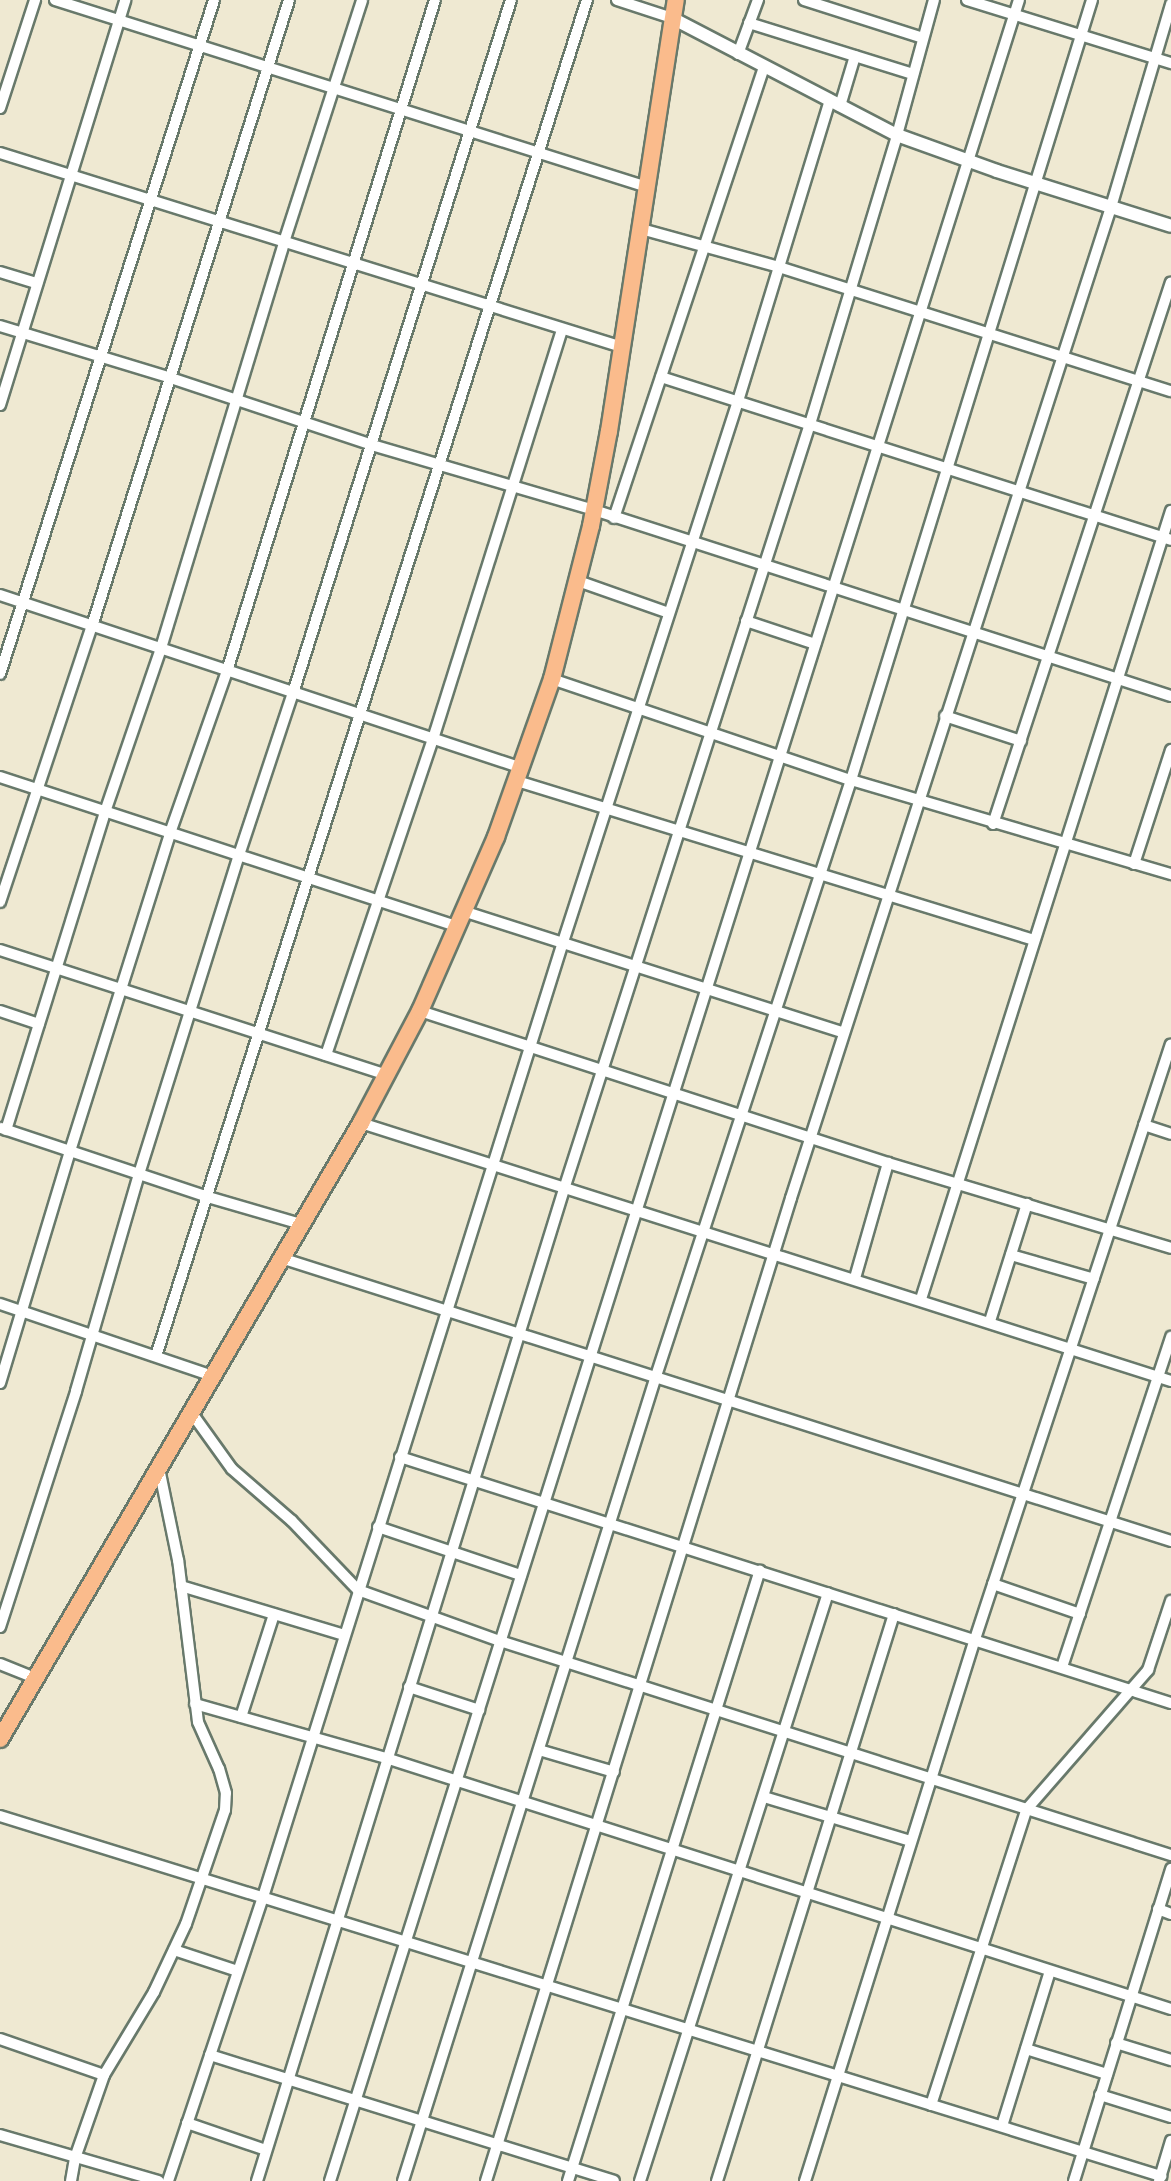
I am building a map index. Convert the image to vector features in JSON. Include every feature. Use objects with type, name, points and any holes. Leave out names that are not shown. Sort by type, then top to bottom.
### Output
[{"type":"main road","points":[[0,1739],[361,1123],[419,1012],[462,920],[519,775],[552,679],[594,510],[676,0]]},
{"type":"street","points":[[0,107],[34,0]]},
{"type":"street","points":[[55,0],[647,187]]},
{"type":"street","points":[[0,405],[125,0]]},
{"type":"street","points":[[0,674],[214,0]]},
{"type":"street","points":[[0,902],[92,625],[289,0]]},
{"type":"street","points":[[301,1224],[208,1197],[3,1128],[161,648],[284,242],[362,0]]},
{"type":"street","points":[[0,1382],[170,832],[227,671],[435,0]]},
{"type":"street","points":[[0,1627],[93,1333],[190,1011],[372,445],[511,0]]},
{"type":"street","points":[[156,1356],[587,0]]},
{"type":"street","points":[[617,0],[672,18],[897,135],[970,162],[1171,226]]},
{"type":"street","points":[[738,54],[758,0]]},
{"type":"street","points":[[804,0],[923,38]]},
{"type":"street","points":[[257,2181],[429,1618],[601,1071],[810,424],[897,135],[933,0]]},
{"type":"street","points":[[967,0],[1171,62]]},
{"type":"street","points":[[330,2181],[1019,0]]},
{"type":"street","points":[[403,2181],[656,1376],[851,780],[1092,0]]},
{"type":"street","points":[[486,2181],[886,896],[1111,207],[1171,4]]},
{"type":"street","points":[[749,23],[913,74]]},
{"type":"street","points":[[168,2181],[263,1897],[400,1457],[779,267],[835,104],[855,56]]},
{"type":"street","points":[[614,518],[764,67]]},
{"type":"street","points":[[0,153],[489,308],[622,347]]},
{"type":"street","points":[[641,229],[851,289],[1171,391]]},
{"type":"street","points":[[0,272],[37,284]]},
{"type":"street","points":[[993,824],[1171,282]]},
{"type":"street","points":[[0,326],[171,378],[438,466],[594,510],[1171,696]]},
{"type":"street","points":[[326,1055],[433,739],[562,330]]},
{"type":"street","points":[[661,377],[1167,539]]},
{"type":"street","points":[[921,1299],[1118,679],[1167,539],[1171,511]]},
{"type":"street","points":[[578,581],[669,613]]},
{"type":"street","points":[[0,595],[433,739],[606,809],[1034,940]]},
{"type":"street","points":[[746,621],[815,645]]},
{"type":"street","points":[[552,679],[917,801],[1171,874]]},
{"type":"street","points":[[945,716],[1021,741]]},
{"type":"street","points":[[1134,864],[1171,750]]},
{"type":"street","points":[[0,777],[378,899],[564,942],[844,1032]]},
{"type":"street","points":[[0,950],[386,1075]]},
{"type":"street","points":[[0,1011],[39,1024]]},
{"type":"street","points":[[419,1012],[888,1163],[1171,1248]]},
{"type":"street","points":[[805,2181],[975,1639],[1171,1044]]},
{"type":"street","points":[[361,1123],[1072,1347],[1171,1381]]},
{"type":"street","points":[[1144,1125],[1171,1134]]},
{"type":"street","points":[[855,1278],[888,1163]]},
{"type":"street","points":[[990,1321],[1027,1205]]},
{"type":"street","points":[[1011,1255],[1094,1279]]},
{"type":"street","points":[[281,1258],[1171,1541]]},
{"type":"street","points":[[0,1304],[93,1333],[212,1376]]},
{"type":"street","points":[[1062,1667],[1171,1336]]},
{"type":"street","points":[[191,1412],[232,1469],[292,1521],[358,1590],[429,1618],[1171,1855]]},
{"type":"street","points":[[400,1457],[1171,1703]]},
{"type":"street","points":[[71,2181],[75,2158],[104,2075],[154,1992],[174,1950],[225,1810],[226,1793],[219,1769],[198,1722],[181,1586],[159,1468]]},
{"type":"street","points":[[378,1527],[521,1575]]},
{"type":"street","points":[[568,2181],[760,1570]]},
{"type":"street","points":[[993,1584],[1080,1614]]},
{"type":"street","points":[[181,1586],[344,1635]]},
{"type":"street","points":[[640,2181],[828,1593]]},
{"type":"street","points":[[931,2105],[1026,1810],[1148,1670],[1171,1601]]},
{"type":"street","points":[[241,1717],[274,1614]]},
{"type":"street","points":[[717,2181],[894,1614]]},
{"type":"street","points":[[0,1664],[36,1678]]},
{"type":"street","points":[[409,1687],[479,1710]]},
{"type":"street","points":[[195,1704],[386,1758],[671,1852],[1171,2009]]},
{"type":"street","points":[[539,1750],[614,1772]]},
{"type":"street","points":[[764,1797],[911,1841]]},
{"type":"street","points":[[0,1816],[1083,2151],[1160,2178],[1171,2141]]},
{"type":"street","points":[[1074,2181],[1171,1869]]},
{"type":"street","points":[[1158,1909],[1171,1914]]},
{"type":"street","points":[[174,1950],[238,1971]]},
{"type":"street","points":[[1002,2126],[1050,1971]]},
{"type":"street","points":[[0,2039],[104,2075]]},
{"type":"street","points":[[1116,2043],[1171,2060]]},
{"type":"street","points":[[1026,2049],[1107,2074]]},
{"type":"street","points":[[210,2055],[614,2181]]},
{"type":"street","points":[[1100,2095],[1171,2117]]},
{"type":"street","points":[[187,2123],[266,2150]]},
{"type":"street","points":[[0,2135],[158,2181]]}]
